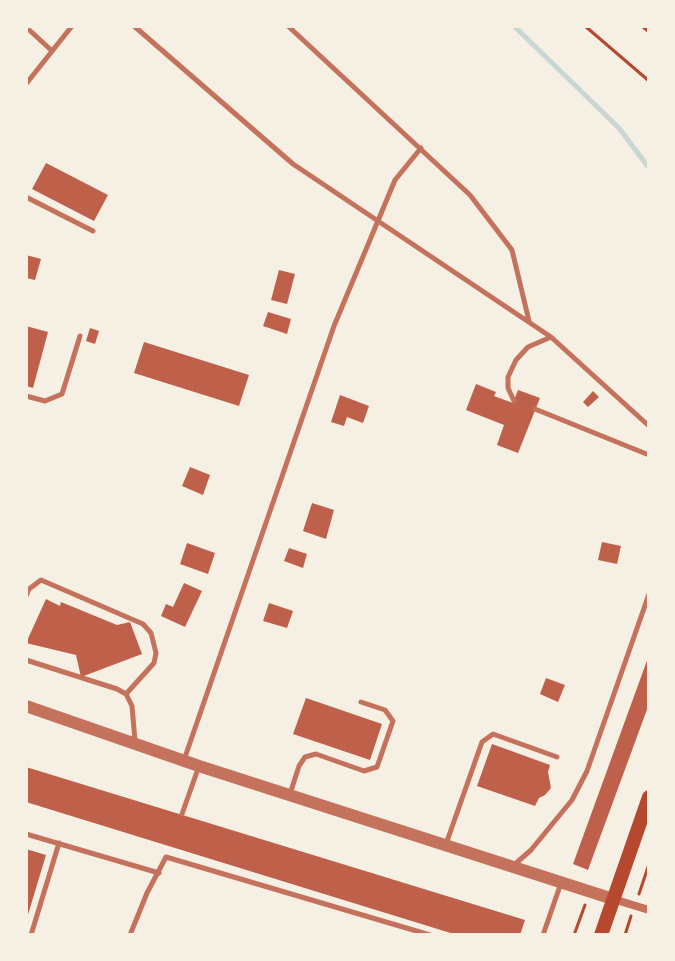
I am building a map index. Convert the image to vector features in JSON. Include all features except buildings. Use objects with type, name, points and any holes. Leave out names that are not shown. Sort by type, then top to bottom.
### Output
[{"type":"main road","points":[[601,935],[649,797]]},
{"type":"street","points":[[26,706],[199,766],[649,910]]},
{"type":"lane","points":[[26,84],[72,26]]},
{"type":"lane","points":[[134,26],[293,164],[551,337],[649,426]]},
{"type":"lane","points":[[288,26],[470,195],[512,250],[530,322]]},
{"type":"lane","points":[[26,27],[51,50]]},
{"type":"lane","points":[[184,761],[334,326],[395,180],[421,148]]},
{"type":"lane","points":[[26,197],[93,231]]},
{"type":"lane","points":[[26,396],[45,401],[62,394],[80,336]]},
{"type":"lane","points":[[514,401],[508,388],[508,377],[516,360],[528,347],[551,337]]},
{"type":"lane","points":[[535,409],[649,455]]},
{"type":"lane","points":[[26,596],[29,589],[41,580],[143,624],[151,633],[156,653],[154,663],[126,694]]},
{"type":"lane","points":[[513,866],[531,850],[572,800],[587,771],[649,594]]},
{"type":"lane","points":[[26,660],[126,694],[132,706],[135,744]]},
{"type":"lane","points":[[290,795],[305,757],[316,754],[364,771],[377,767],[393,721],[385,710],[361,702]]},
{"type":"lane","points":[[445,844],[482,742],[493,734],[557,757]]},
{"type":"lane","points":[[182,814],[199,766]]},
{"type":"lane","points":[[26,834],[159,873]]},
{"type":"lane","points":[[31,935],[59,843]]},
{"type":"lane","points":[[130,935],[166,857],[430,935]]},
{"type":"lane","points":[[543,935],[561,882]]},
{"type":"path","points":[[585,26],[649,81]]},
{"type":"path","points":[[642,26],[649,32]]},
{"type":"path","points":[[574,935],[589,891]]},
{"type":"waterway","points":[[514,26],[619,128],[649,168]]}]
